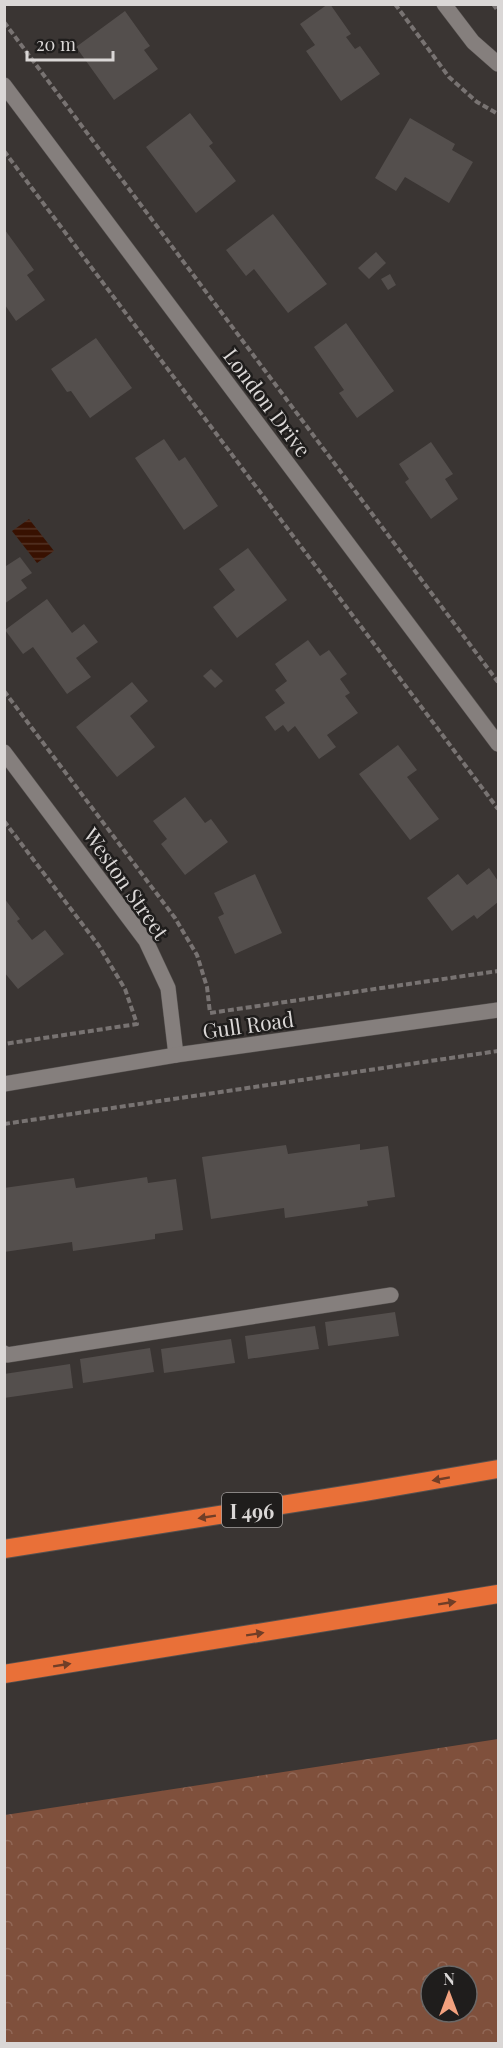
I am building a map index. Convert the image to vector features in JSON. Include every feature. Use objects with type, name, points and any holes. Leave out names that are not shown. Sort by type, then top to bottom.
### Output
[{"type":"highway","name":"I 496","points":[[4,1549],[353,1494],[498,1468]]},
{"type":"highway","points":[[4,1674],[498,1594]]},
{"type":"street","points":[[444,4],[472,42],[498,64]]},
{"type":"street","name":"London Drive","points":[[4,85],[498,744]]},
{"type":"street","name":"Weston Street","points":[[4,752],[146,941],[168,988],[176,1055]]},
{"type":"street","name":"Gull Road","points":[[4,1084],[176,1055],[498,1010]]},
{"type":"street","points":[[4,1353],[7,1355],[391,1295]]},
{"type":"path","points":[[395,4],[449,77],[477,102],[498,114]]},
{"type":"path","points":[[493,4],[498,11]]},
{"type":"path","points":[[4,22],[498,682]]},
{"type":"path","points":[[4,151],[498,809]]},
{"type":"path","points":[[4,691],[175,918],[197,955],[207,987],[210,1013],[498,972]]},
{"type":"path","points":[[4,821],[99,946],[125,989],[137,1024],[4,1044]]},
{"type":"path","points":[[4,1124],[498,1051]]},
{"type":"green space","points":[[498,1739],[498,2043],[5,2043],[5,1815]]},
{"type":"shaded area","points":[[29,519],[54,551],[37,563],[12,531]]},
{"type":"building","points":[[328,4],[351,34],[346,37],[355,49],[360,46],[380,74],[341,101],[306,51],[315,45],[300,24]]},
{"type":"building","points":[[125,11],[150,46],[144,50],[158,69],[114,100],[76,47]]},
{"type":"building","points":[[190,113],[213,143],[209,146],[236,181],[196,213],[146,147]]},
{"type":"building","points":[[410,118],[455,144],[452,150],[473,162],[449,203],[405,177],[396,191],[375,178]]},
{"type":"building","points":[[273,214],[327,284],[288,313],[254,269],[246,276],[226,250]]},
{"type":"building","points":[[5,230],[34,270],[27,275],[45,300],[16,321],[5,305]]},
{"type":"building","points":[[376,252],[386,263],[369,279],[358,268]]},
{"type":"building","points":[[390,274],[396,285],[388,290],[381,279]]},
{"type":"building","points":[[346,323],[394,391],[357,418],[339,393],[344,390],[314,347]]},
{"type":"building","points":[[96,338],[132,388],[90,418],[71,391],[67,392],[51,369]]},
{"type":"building","points":[[164,439],[179,461],[185,457],[218,506],[184,530],[135,458]]},
{"type":"building","points":[[431,442],[453,474],[445,479],[458,499],[431,519],[405,482],[409,479],[399,464]]},
{"type":"building","points":[[248,548],[287,600],[237,638],[213,607],[235,590],[219,569]]},
{"type":"building","points":[[20,557],[32,573],[21,580],[27,588],[4,604],[4,564],[6,566]]},
{"type":"building","points":[[47,599],[72,633],[84,624],[98,642],[76,658],[91,677],[67,694],[33,647],[23,654],[5,630]]},
{"type":"building","points":[[308,640],[320,656],[329,650],[347,674],[340,679],[350,693],[345,696],[358,713],[327,735],[336,747],[319,759],[295,726],[288,732],[283,725],[275,731],[265,717],[285,703],[275,690],[287,681],[275,664]]},
{"type":"building","points":[[211,669],[223,681],[215,688],[203,676]]},
{"type":"building","points":[[132,682],[148,701],[130,716],[155,747],[117,777],[76,727]]},
{"type":"building","points":[[398,745],[417,770],[407,777],[439,819],[410,840],[359,774]]},
{"type":"building","points":[[185,797],[205,823],[211,819],[228,842],[185,875],[161,844],[167,839],[153,821]]},
{"type":"building","points":[[489,868],[498,881],[498,902],[477,919],[474,915],[452,931],[427,898],[458,874],[467,885]]},
{"type":"building","points":[[255,874],[282,933],[235,954],[218,917],[224,914],[214,893]]},
{"type":"building","points":[[4,898],[20,919],[17,921],[32,940],[45,930],[64,954],[18,989],[4,972]]},
{"type":"building","points":[[360,1144],[360,1150],[388,1146],[395,1197],[367,1201],[368,1206],[285,1218],[284,1208],[211,1219],[202,1157],[286,1145],[288,1154]]},
{"type":"building","points":[[147,1177],[148,1183],[176,1179],[183,1230],[155,1234],[155,1239],[73,1251],[72,1242],[4,1252],[4,1188],[74,1178],[76,1188]]},
{"type":"building","points":[[395,1312],[399,1336],[328,1346],[325,1322]]},
{"type":"building","points":[[315,1326],[319,1349],[248,1359],[245,1336]]},
{"type":"building","points":[[231,1339],[235,1363],[164,1373],[161,1349]]},
{"type":"building","points":[[150,1348],[154,1372],[83,1383],[80,1359]]},
{"type":"building","points":[[70,1364],[73,1388],[4,1398],[4,1374]]}]
